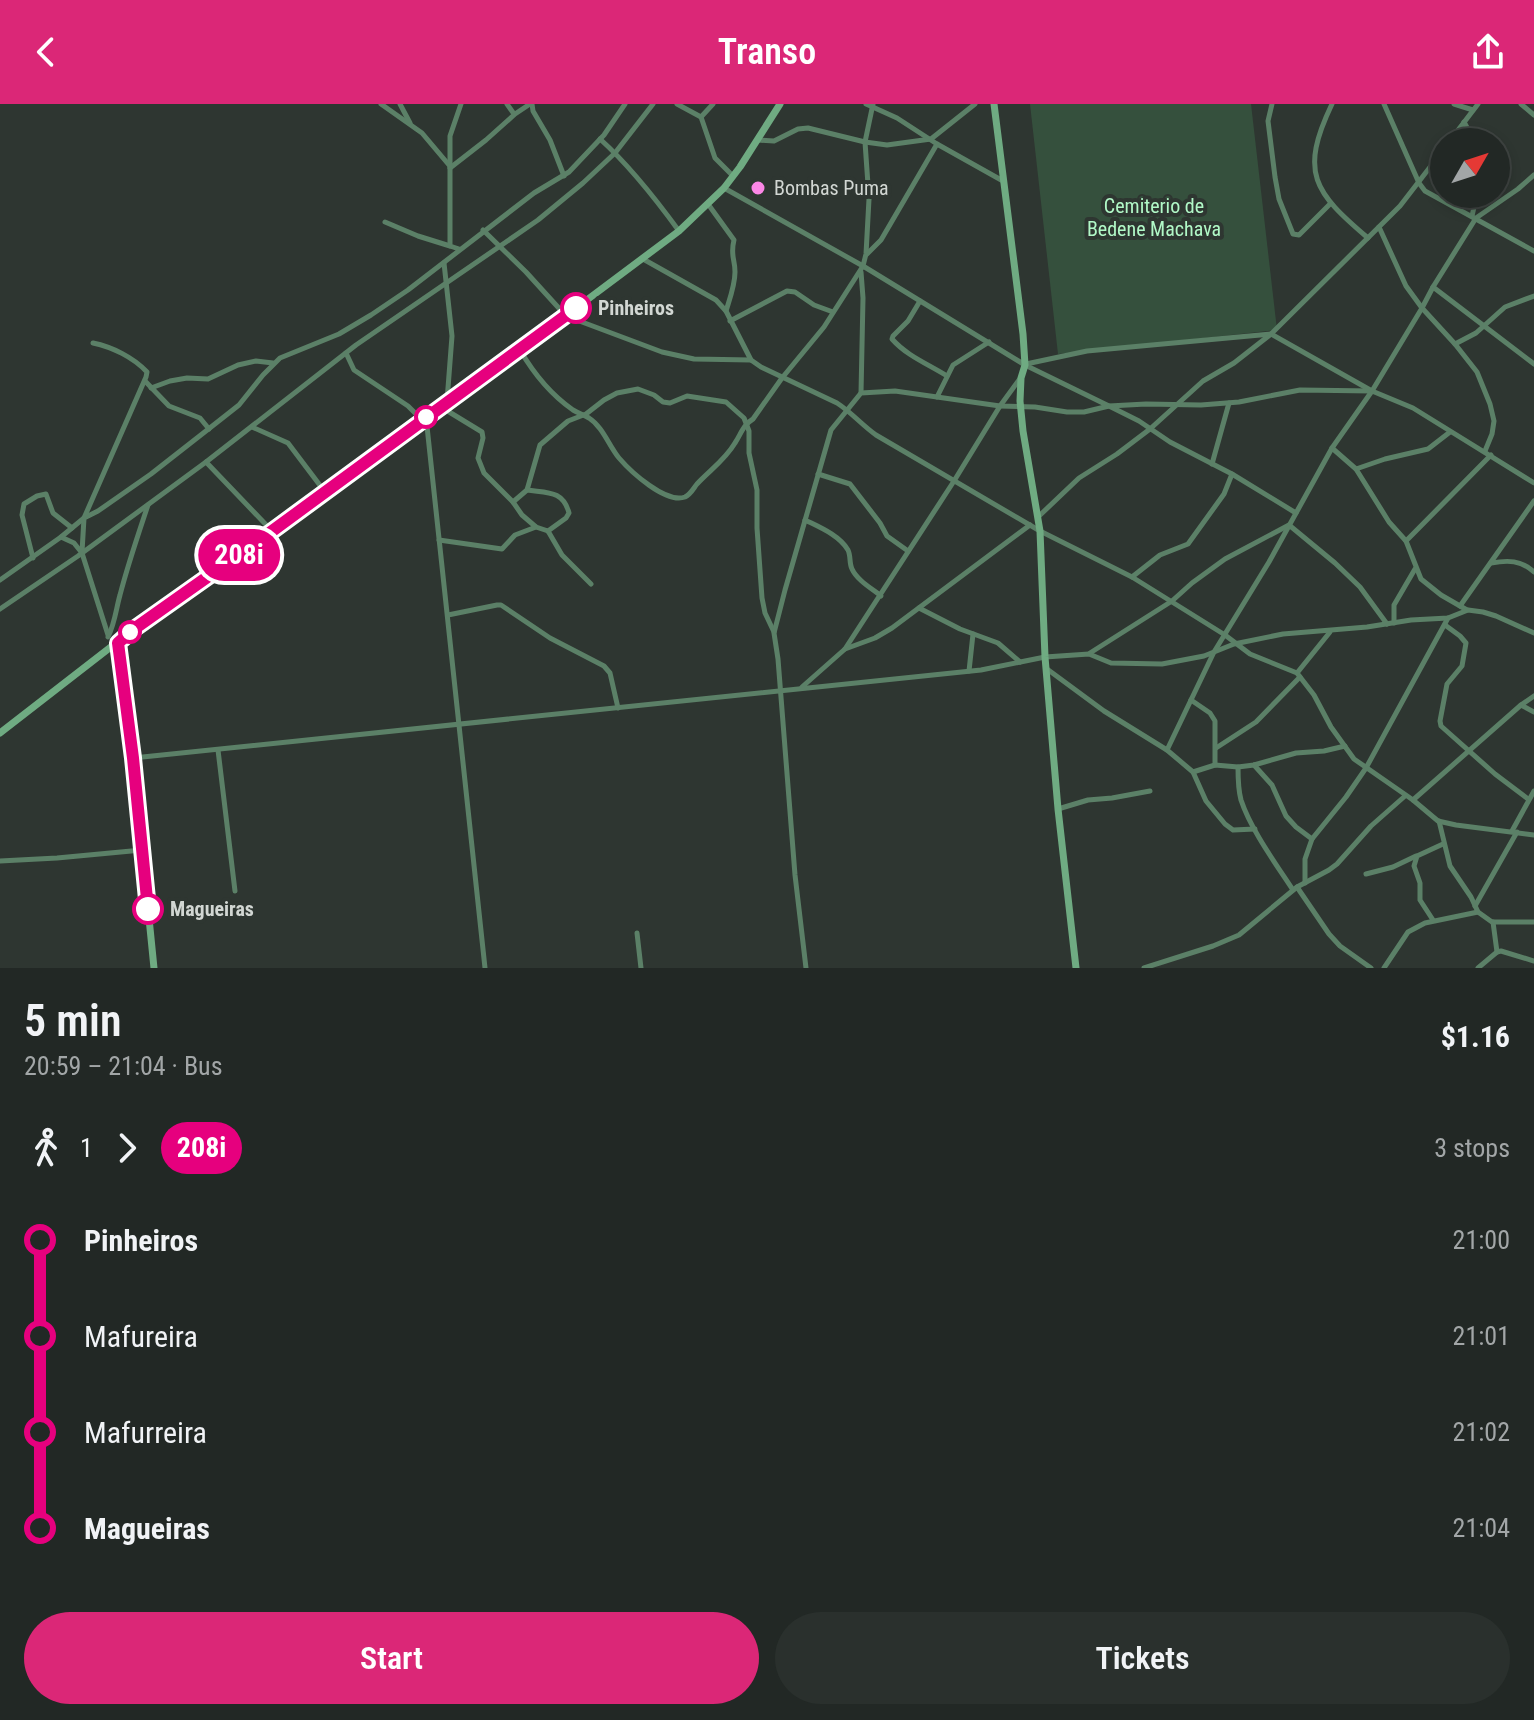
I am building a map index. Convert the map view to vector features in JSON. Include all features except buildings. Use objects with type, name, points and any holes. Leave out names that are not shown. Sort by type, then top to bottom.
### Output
[{"type":"main road","points":[[0,733],[134,629],[679,231],[724,188],[780,104]]},
{"type":"main road","points":[[994,104],[1023,334],[1025,365],[1020,406],[1040,531],[1045,657],[1076,968]]},
{"type":"main road","points":[[115,645],[133,758],[154,968]]},
{"type":"street","points":[[381,104],[422,133],[450,167]]},
{"type":"street","points":[[400,104],[411,124]]},
{"type":"street","points":[[450,246],[450,136],[461,104]]},
{"type":"street","points":[[507,104],[514,114]]},
{"type":"street","points":[[450,167],[514,114],[531,104],[564,176]]},
{"type":"street","points":[[0,580],[84,518],[151,474],[209,429],[239,405],[280,358],[339,334],[371,315],[534,193],[564,176],[586,156],[625,104]]},
{"type":"street","points":[[0,609],[206,462],[346,353],[538,220],[615,153],[653,104]]},
{"type":"street","points":[[677,104],[701,117],[712,152],[719,164],[733,176]]},
{"type":"street","points":[[701,117],[713,104]]},
{"type":"street","points":[[866,104],[897,118],[1003,181]]},
{"type":"street","points":[[758,140],[774,141],[798,129],[808,128],[887,145],[931,139],[975,104]]},
{"type":"street","points":[[1272,104],[1268,121],[1275,177],[1279,199],[1293,234],[1299,235],[1330,204]]},
{"type":"street","points":[[1332,104],[1316,142],[1314,172],[1330,204],[1368,238]]},
{"type":"street","points":[[1384,104],[1425,191],[1534,251]]},
{"type":"street","points":[[1454,104],[1473,110]]},
{"type":"street","points":[[1460,128],[1478,104]]},
{"type":"street","points":[[1521,104],[1534,115]]},
{"type":"street","points":[[520,350],[546,387],[597,426],[620,460],[654,488],[672,498],[683,498],[691,493],[735,445],[746,423],[753,419],[782,378],[804,354],[862,268],[866,254],[869,199],[865,142],[873,106]]},
{"type":"street","points":[[1464,122],[1467,128]]},
{"type":"street","points":[[600,139],[640,181],[679,231]]},
{"type":"street","points":[[866,254],[881,240],[937,144]]},
{"type":"street","points":[[1038,518],[1079,478],[1117,454],[1203,381],[1234,363],[1271,334],[1400,206],[1430,168]]},
{"type":"street","points":[[1474,217],[1534,175]]},
{"type":"street","points":[[724,188],[1025,365],[1109,406],[1296,513]]},
{"type":"street","points":[[708,204],[734,240],[731,255],[735,277],[726,311]]},
{"type":"street","points":[[1167,750],[1214,652],[1332,448],[1372,391],[1422,308],[1474,217],[1475,208]]},
{"type":"street","points":[[385,222],[460,249]]},
{"type":"street","points":[[1379,227],[1406,286],[1477,372],[1494,421],[1488,453],[1406,541]]},
{"type":"street","points":[[483,230],[566,316],[662,352],[694,359],[751,360],[848,410],[876,435],[1040,531],[1132,577],[1250,654],[1299,675],[1354,759],[1438,821],[1534,835]]},
{"type":"street","points":[[643,259],[716,300],[726,311],[751,360]]},
{"type":"street","points":[[444,262],[452,336],[447,401]]},
{"type":"street","points":[[774,633],[831,430],[861,393],[862,268]]},
{"type":"street","points":[[1433,287],[1534,364]]},
{"type":"street","points":[[730,321],[787,291],[795,292],[814,305],[833,312]]},
{"type":"street","points":[[1455,344],[1476,333],[1505,307],[1534,296]]},
{"type":"street","points":[[920,301],[892,339],[911,356],[947,376]]},
{"type":"street","points":[[1025,365],[1087,351],[1271,334],[1372,391],[1413,408],[1534,483]]},
{"type":"street","points":[[937,397],[953,365],[989,342]]},
{"type":"street","points":[[93,343],[134,360],[147,372],[84,518],[82,553],[108,637],[115,645]]},
{"type":"street","points":[[346,353],[354,370],[424,419],[485,968]]},
{"type":"street","points":[[151,388],[187,378],[208,379],[238,365],[256,361],[274,363]]},
{"type":"street","points":[[801,688],[845,649],[1021,378]]},
{"type":"street","points":[[145,381],[169,406],[200,418],[209,429]]},
{"type":"street","points":[[513,502],[527,490],[540,445],[568,421],[617,393],[638,389],[663,402],[670,403],[687,396],[726,402],[744,418],[749,431],[749,453],[757,490],[762,598],[774,633],[806,968]]},
{"type":"street","points":[[861,393],[895,391],[1000,406],[1084,412],[1109,406],[1229,403],[1300,390],[1372,391]]},
{"type":"street","points":[[1212,464],[1229,403]]},
{"type":"street","points":[[440,407],[482,432],[478,458],[484,473],[522,515],[536,527],[548,531],[562,555],[591,584]]},
{"type":"street","points":[[252,427],[288,443],[325,492]]},
{"type":"street","points":[[1356,469],[1428,449],[1450,432]]},
{"type":"street","points":[[1332,448],[1356,469],[1389,522],[1406,541],[1421,579],[1431,589],[1468,610],[1496,616],[1534,633]]},
{"type":"street","points":[[206,462],[272,531]]},
{"type":"street","points":[[818,474],[850,484],[887,536],[908,551]]},
{"type":"street","points":[[1132,577],[1160,555],[1188,544],[1224,494],[1232,474]]},
{"type":"street","points":[[527,490],[554,494],[564,500],[569,513],[548,531]]},
{"type":"street","points":[[33,558],[22,515],[24,504],[46,494],[53,513],[72,528]]},
{"type":"street","points":[[1460,606],[1534,501]]},
{"type":"street","points":[[108,637],[114,626],[132,551],[149,504]]},
{"type":"street","points":[[805,520],[828,532],[842,544],[848,550],[852,569],[881,596]]},
{"type":"street","points":[[845,649],[875,638],[1030,525]]},
{"type":"street","points":[[1089,654],[1172,601],[1225,559],[1289,525]]},
{"type":"street","points":[[1289,525],[1360,587],[1391,623]]},
{"type":"street","points":[[439,540],[502,549],[512,537],[536,527]]},
{"type":"street","points":[[61,537],[74,543],[82,553]]},
{"type":"street","points":[[1490,563],[1505,560],[1516,562],[1534,572]]},
{"type":"street","points":[[1391,623],[1394,605],[1416,568]]},
{"type":"street","points":[[448,615],[501,605],[550,638],[604,666],[610,673],[618,708]]},
{"type":"street","points":[[919,608],[998,643],[1020,662]]},
{"type":"street","points":[[1305,883],[1305,859],[1312,839],[1366,768],[1446,622],[1468,610]]},
{"type":"street","points":[[133,758],[969,671],[1045,657],[1089,654],[1111,663],[1162,664],[1283,634],[1411,620],[1446,622],[1466,643],[1462,666],[1447,684],[1440,721],[1446,731],[1528,799]]},
{"type":"street","points":[[1216,748],[1256,722],[1299,675],[1331,631]]},
{"type":"street","points":[[969,671],[973,634]]},
{"type":"street","points":[[1047,669],[1104,711],[1167,750],[1193,772],[1206,801],[1225,824],[1233,830],[1255,829]]},
{"type":"street","points":[[1413,800],[1534,696]]},
{"type":"street","points":[[1191,700],[1213,717],[1215,765]]},
{"type":"street","points":[[1521,705],[1534,712]]},
{"type":"street","points":[[1193,772],[1215,765],[1254,765],[1289,755],[1345,746]]},
{"type":"street","points":[[218,750],[235,891]]},
{"type":"street","points":[[1254,765],[1272,785],[1286,816],[1312,839]]},
{"type":"street","points":[[1238,767],[1242,804],[1255,829],[1329,934],[1340,946],[1371,968]]},
{"type":"street","points":[[1058,809],[1088,800],[1150,791]]},
{"type":"street","points":[[1384,968],[1408,932],[1434,920],[1476,909],[1534,791]]},
{"type":"street","points":[[1144,968],[1239,935],[1295,889],[1337,864],[1371,826],[1406,795]]},
{"type":"street","points":[[1438,821],[1450,866],[1476,909],[1492,922],[1534,922]]},
{"type":"street","points":[[1366,874],[1393,867],[1443,844]]},
{"type":"street","points":[[0,861],[142,850]]},
{"type":"street","points":[[1417,856],[1414,866],[1420,883],[1420,900],[1434,920]]},
{"type":"street","points":[[1492,922],[1497,952]]},
{"type":"street","points":[[637,933],[641,968]]},
{"type":"street","points":[[1478,968],[1497,952],[1509,952],[1534,961]]},
{"type":"green space","name":"Cemiterio de Bedene Machava","points":[[1030,104],[1251,104],[1277,330],[1058,354]]},
{"type":"bus line","name":"208i","points":[[148,909],[118,643],[576,308]]},
{"type":"place","name":"Bombas Puma","points":[[758,188]]},
{"type":"place","name":"Pinheiros","points":[[576,308]]},
{"type":"place","name":"Magueiras","points":[[148,909]]}]
